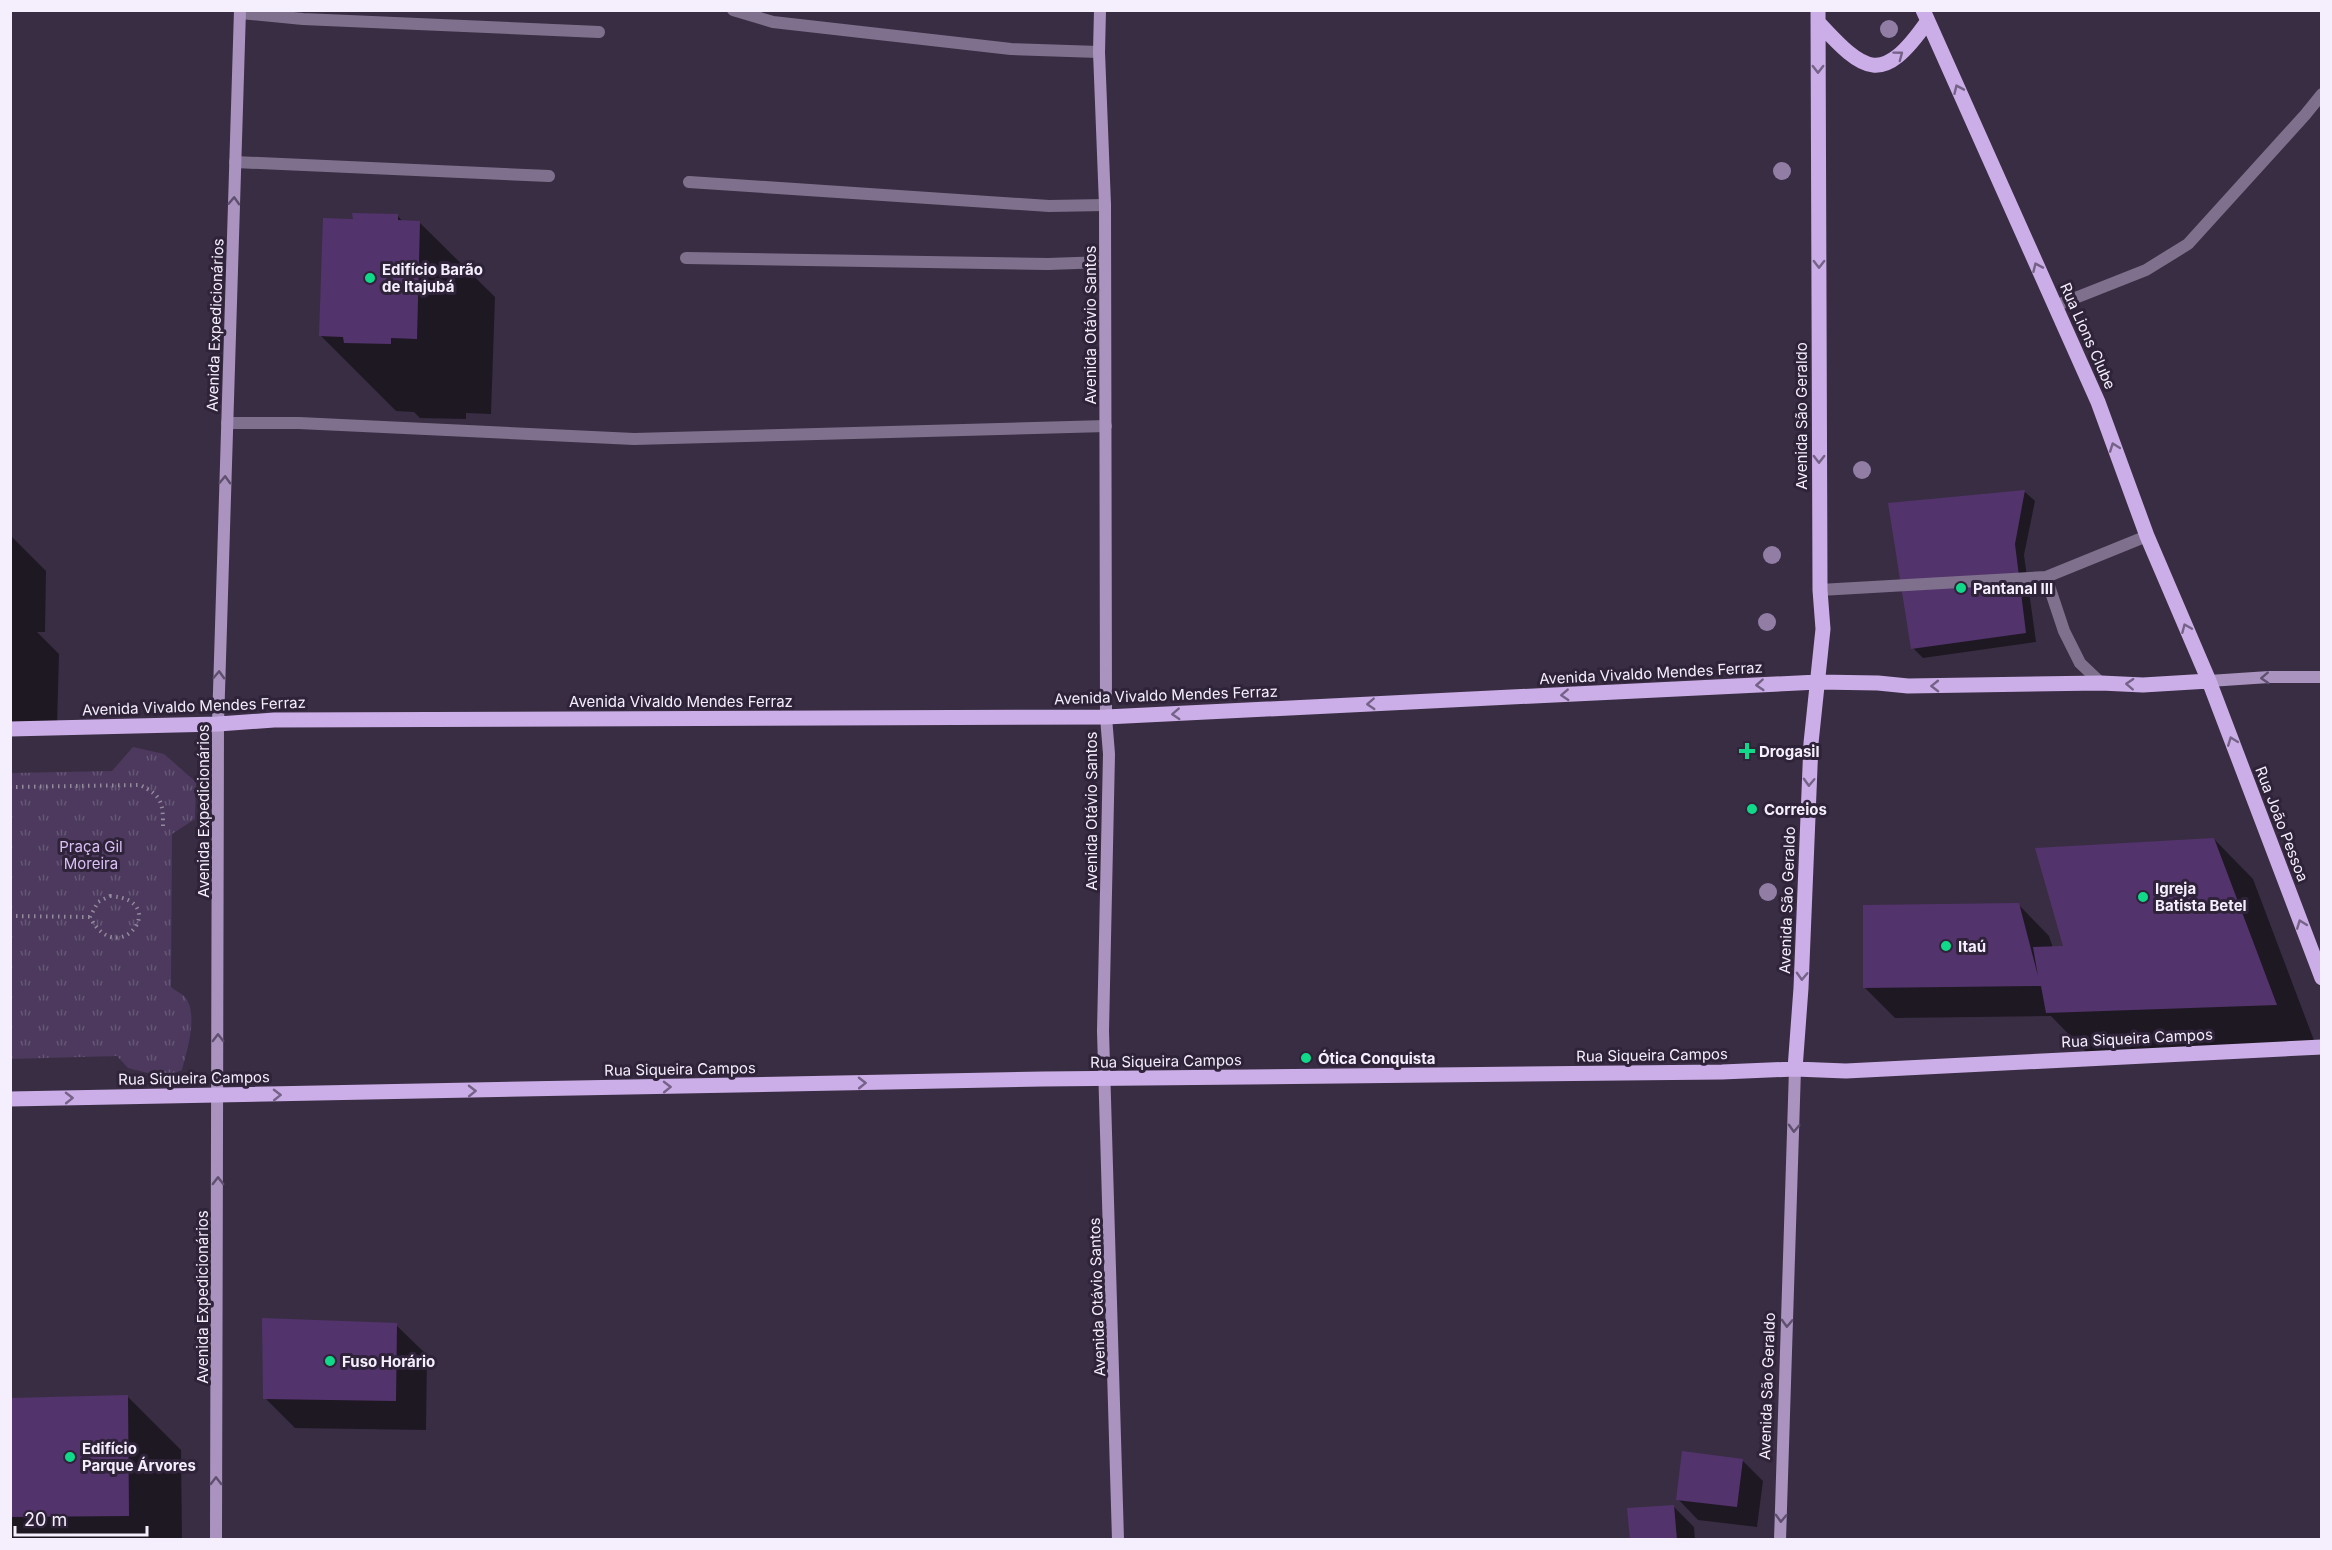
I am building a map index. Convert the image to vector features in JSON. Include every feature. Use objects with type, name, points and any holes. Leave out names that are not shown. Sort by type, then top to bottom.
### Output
[{"type":"main road","points":[[1818,16],[1846,52],[1870,65],[1882,65],[1892,61],[1910,47],[1925,16]]},
{"type":"main road","name":"Avenida São Geraldo","points":[[1795,1070],[1801,988],[1811,744],[1818,682],[1818,658],[1823,629],[1820,590],[1818,16]]},
{"type":"main road","name":"Rua Lions Clube","points":[[1925,16],[2098,402],[2147,536],[2209,681]]},
{"type":"main road","name":"Avenida Vivaldo Mendes Ferraz","points":[[10,729],[218,724],[274,720],[1106,717],[1818,682],[1908,686],[2101,683],[2143,685],[2209,681]]},
{"type":"main road","name":"Rua João Pessoa","points":[[2209,681],[2322,978]]},
{"type":"main road","name":"Rua Siqueira Campos","points":[[10,1099],[1105,1079],[1846,1071],[2322,1047]]},
{"type":"street","points":[[733,10],[785,24],[1011,49],[1099,52]]},
{"type":"street","name":"Avenida Otávio Santos","points":[[1100,10],[1099,52],[1105,205],[1106,717],[1109,753],[1103,1031],[1118,1539]]},
{"type":"street","points":[[240,12],[303,19],[599,32]]},
{"type":"street","name":"Avenida Expedicionários","points":[[216,1539],[218,724],[240,12]]},
{"type":"street","points":[[2055,306],[2146,270],[2188,244],[2305,116],[2322,94]]},
{"type":"street","points":[[235,162],[549,176]]},
{"type":"street","points":[[689,182],[1049,206],[1105,205]]},
{"type":"street","points":[[686,258],[1048,264],[1105,262]]},
{"type":"street","points":[[227,423],[299,423],[634,439],[1106,426]]},
{"type":"street","points":[[1820,590],[2046,577],[2147,536]]},
{"type":"street","points":[[2046,577],[2064,631],[2074,652],[2080,663],[2101,683]]},
{"type":"street","name":"Avenida Vivaldo Mendes Ferraz","points":[[2209,681],[2269,677],[2322,677]]},
{"type":"street","name":"Avenida São Geraldo","points":[[1780,1539],[1795,1070]]},
{"type":"path","points":[[10,787],[140,785],[157,794],[162,804],[163,829]]},
{"type":"path","points":[[110,896],[123,897],[133,902],[139,910],[139,921],[133,931],[127,936],[118,938],[105,936],[94,926],[90,917],[98,902],[110,896]]},
{"type":"path","points":[[10,916],[90,917]]},
{"type":"green space","name":"Praça Gil Moreira","points":[[133,747],[164,754],[196,782],[195,819],[172,834],[171,987],[183,995],[191,1011],[191,1031],[182,1070],[164,1077],[128,1068],[117,1056],[11,1059],[11,773],[112,771]]},
{"type":"building","name":"Edifício Barão de Itajubá","points":[[352,213],[398,214],[398,220],[420,221],[417,339],[391,338],[391,344],[344,343],[343,337],[319,336],[323,218],[353,219]]},
{"type":"building","name":"Pantanal III","points":[[2025,490],[2015,544],[2026,633],[1911,649],[1888,503]]},
{"type":"building","name":"Igreja Batista Betel","points":[[2214,838],[2277,1005],[2046,1013],[2041,986],[1863,988],[1863,905],[2019,903],[2038,976],[2033,947],[2063,946],[2035,848]]},
{"type":"building","name":"Fuso Horário","points":[[262,1318],[397,1323],[396,1401],[263,1399]]},
{"type":"building","name":"Edifício Parque Árvores","points":[[128,1395],[129,1516],[10,1517],[10,1398]]},
{"type":"building","points":[[1682,1451],[1743,1459],[1737,1507],[1676,1500]]},
{"type":"building","points":[[1674,1505],[1677,1540],[1630,1540],[1627,1508]]},
{"type":"place","name":"Edifício Barão de Itajubá","points":[[370,278]]},
{"type":"place","name":"Pantanal III","points":[[1961,588]]},
{"type":"place","name":"Drogasil","points":[[1747,751]]},
{"type":"place","name":"Correios","points":[[1752,809]]},
{"type":"place","name":"Igreja Batista Betel","points":[[2143,897]]},
{"type":"place","name":"Itaú","points":[[1946,946]]},
{"type":"place","name":"Ótica Conquista","points":[[1306,1058]]},
{"type":"place","name":"Fuso Horário","points":[[330,1361]]},
{"type":"place","name":"Edifício Parque Árvores","points":[[70,1457]]}]
